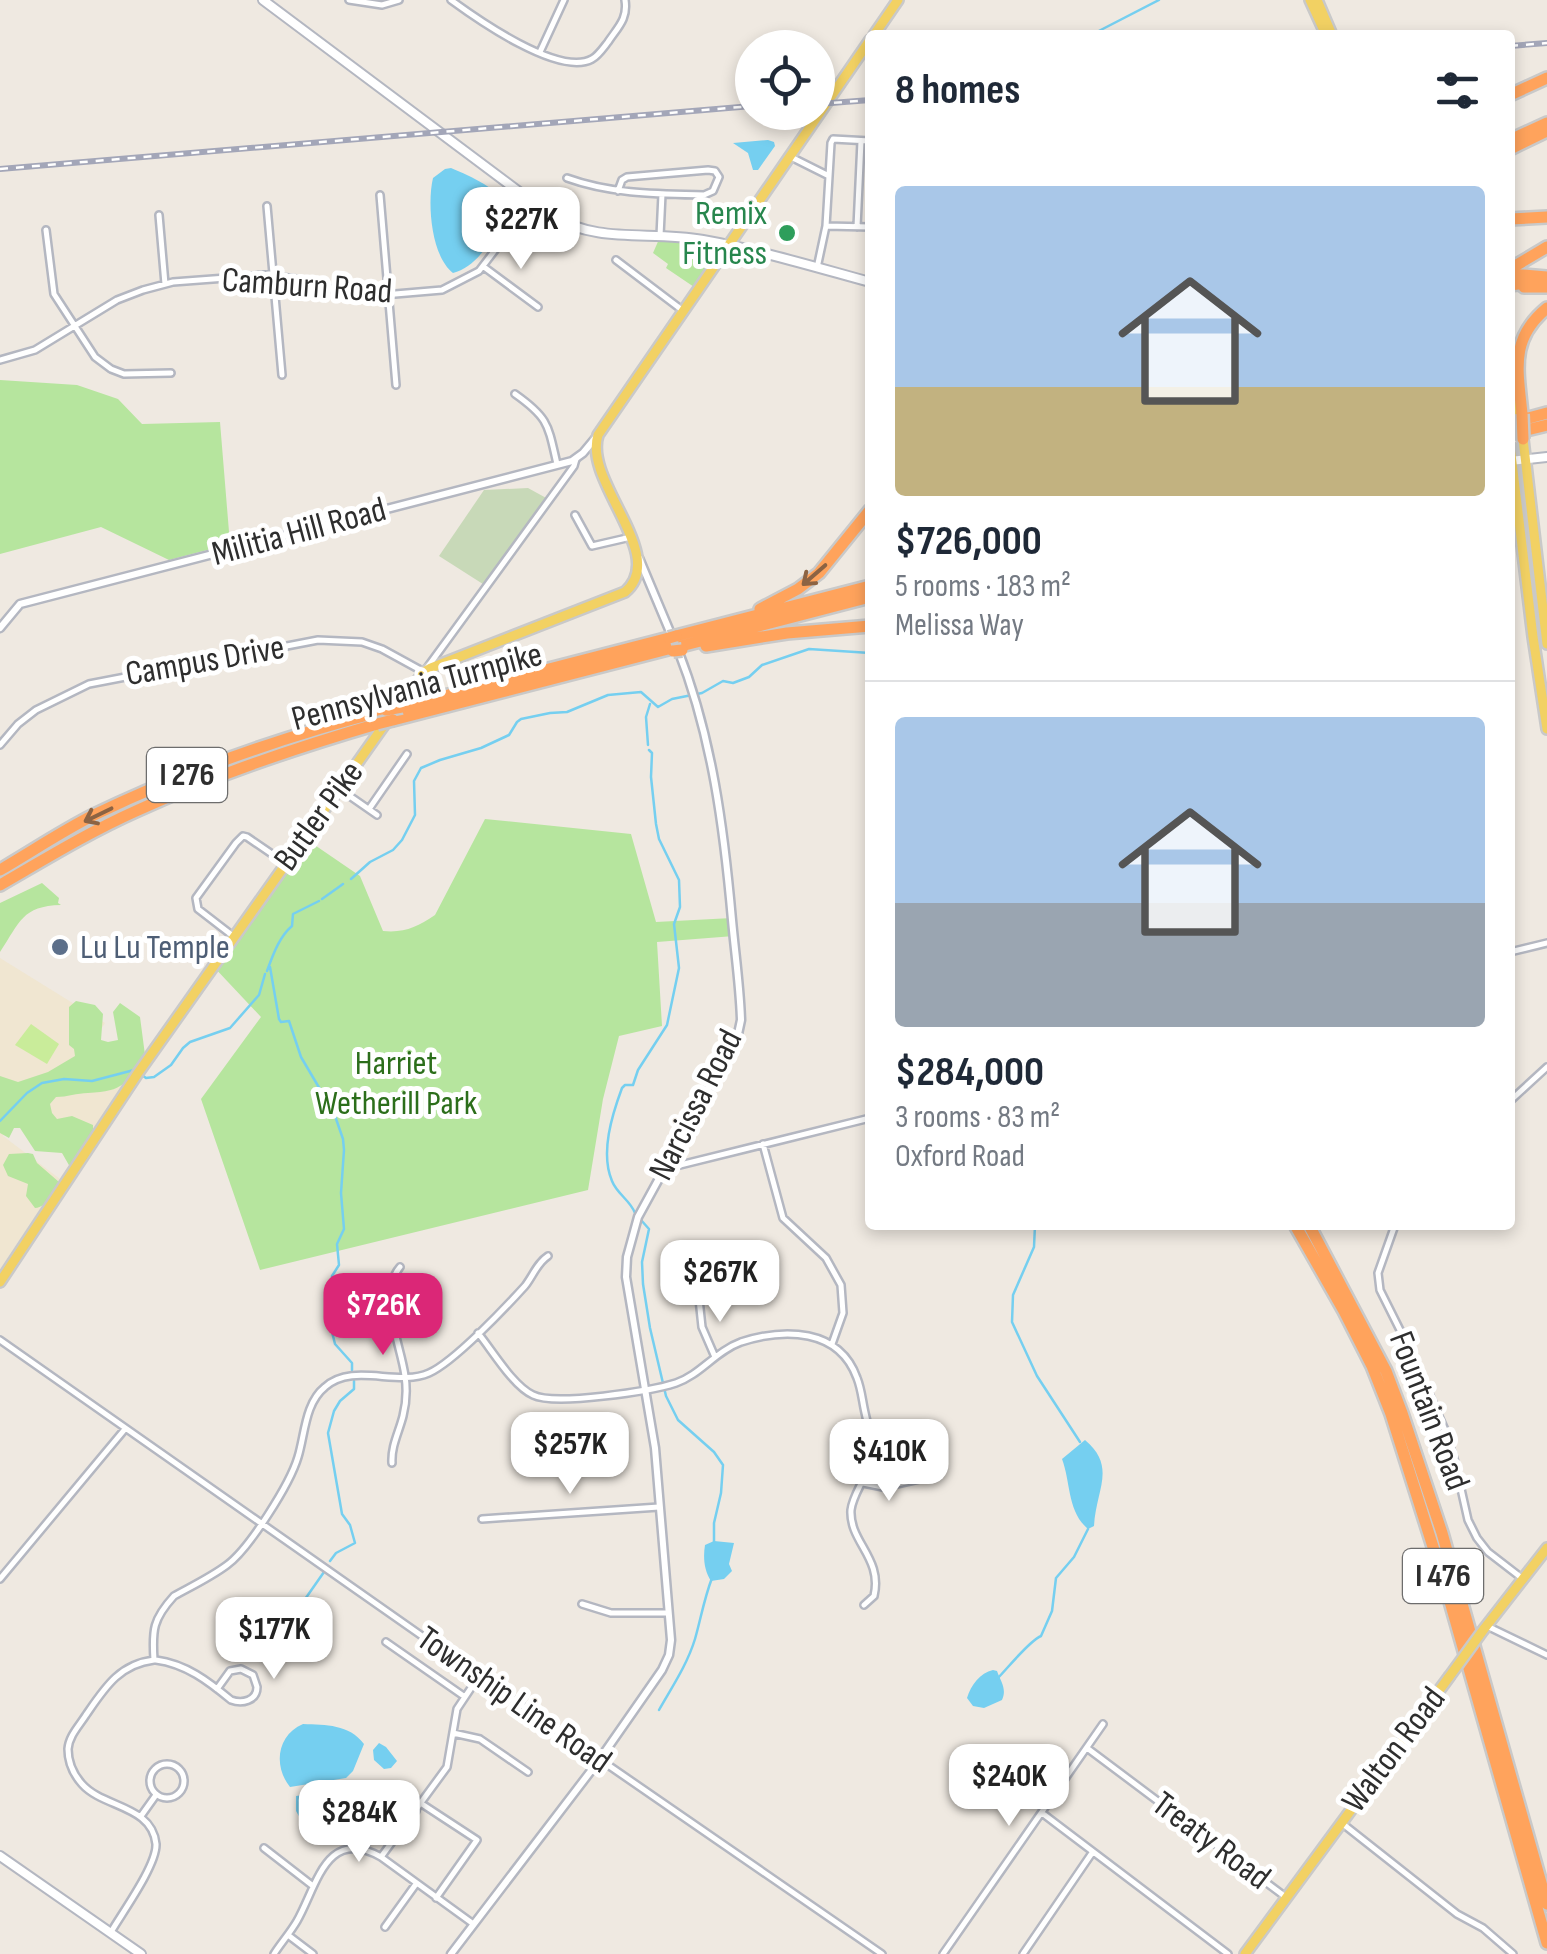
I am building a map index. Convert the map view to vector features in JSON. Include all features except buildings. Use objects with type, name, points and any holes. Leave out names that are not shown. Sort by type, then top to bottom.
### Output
[{"type":"highway","points":[[1515,92],[1547,78]]},
{"type":"highway","points":[[1515,138],[1547,122]]},
{"type":"highway","points":[[1515,147],[1547,131]]},
{"type":"highway","points":[[1515,219],[1547,216]]},
{"type":"highway","points":[[1515,275],[1547,247]]},
{"type":"highway","points":[[1515,278],[1547,281]]},
{"type":"highway","points":[[1547,308],[1528,326],[1519,349],[1516,418],[1547,413]]},
{"type":"highway","points":[[1515,437],[1547,428]]},
{"type":"highway","points":[[740,619],[798,589],[819,573],[865,517]]},
{"type":"highway","name":"Pennsylvania Turnpike","points":[[0,870],[92,816],[217,763],[323,727],[627,660],[740,619],[865,587]]},
{"type":"highway","name":"Pennsylvania Turnpike","points":[[0,885],[137,810],[300,746],[377,724],[402,706],[865,598]]},
{"type":"highway","points":[[676,645],[865,629]]},
{"type":"highway","name":"I 476","points":[[1298,1230],[1351,1325],[1391,1414],[1448,1591],[1547,1944]]},
{"type":"highway","name":"I 476","points":[[1312,1230],[1386,1371],[1402,1414],[1442,1533],[1547,1904]]},
{"type":"main road","points":[[263,0],[567,224],[606,235],[692,238],[865,281]]},
{"type":"main road","points":[[877,30],[898,0]]},
{"type":"main road","points":[[1314,0],[1327,30]]},
{"type":"main road","points":[[424,672],[625,592],[634,583],[638,575],[636,552],[599,466],[598,434],[865,48]]},
{"type":"main road","points":[[1515,439],[1525,459],[1542,574],[1547,644]]},
{"type":"main road","points":[[1515,460],[1547,457]]},
{"type":"main road","points":[[1515,496],[1547,730]]},
{"type":"main road","name":"Butler Pike","points":[[0,1282],[233,936],[424,672]]},
{"type":"main road","name":"Walton Road","points":[[1244,1954],[1547,1548]]},
{"type":"main road","points":[[0,1856],[140,1954]]},
{"type":"street","points":[[348,0],[382,4],[399,0]]},
{"type":"street","points":[[451,0],[517,44],[554,58],[583,61],[592,60],[626,16],[624,0]]},
{"type":"street","points":[[540,52],[564,0]]},
{"type":"street","points":[[817,268],[826,226],[830,143],[833,139],[865,141]]},
{"type":"street","points":[[857,227],[861,141]]},
{"type":"street","points":[[789,156],[827,176]]},
{"type":"street","points":[[567,178],[618,191],[708,194],[718,177],[715,171],[708,170],[627,177],[618,191]]},
{"type":"street","points":[[660,237],[662,194]]},
{"type":"street","points":[[380,195],[396,386]]},
{"type":"street","name":"Camburn Road","points":[[0,360],[35,350],[116,300],[165,284],[273,276],[360,297],[442,290],[471,277],[484,266],[532,201]]},
{"type":"street","points":[[268,206],[282,375]]},
{"type":"street","points":[[159,215],[165,284]]},
{"type":"street","points":[[826,226],[865,227]]},
{"type":"street","points":[[46,230],[53,290],[90,351],[110,369],[129,375],[171,373]]},
{"type":"street","points":[[616,260],[682,310]]},
{"type":"street","points":[[484,266],[538,306]]},
{"type":"street","points":[[515,394],[545,418],[557,464]]},
{"type":"street","points":[[424,672],[576,459],[598,434]]},
{"type":"street","name":"Militia Hill Road","points":[[0,628],[20,604],[576,459]]},
{"type":"street","points":[[575,514],[592,546],[631,538]]},
{"type":"street","name":"Narcissa Road","points":[[451,1954],[600,1759],[662,1670],[671,1640],[655,1448],[626,1277],[626,1257],[638,1217],[738,1034],[741,1020],[723,833],[694,695],[636,552]]},
{"type":"street","name":"Campus Drive","points":[[0,745],[36,710],[88,684],[318,640],[362,642],[424,672]]},
{"type":"street","points":[[369,810],[407,754]]},
{"type":"street","points":[[338,788],[377,814]]},
{"type":"street","points":[[233,936],[198,909],[196,898],[243,836],[285,863]]},
{"type":"street","points":[[1515,951],[1547,943]]},
{"type":"street","points":[[1515,1096],[1547,1067]]},
{"type":"street","points":[[664,1168],[865,1119]]},
{"type":"street","points":[[763,1144],[784,1218],[826,1258],[842,1285],[843,1314],[832,1344]]},
{"type":"street","name":"Fountain Road","points":[[1393,1230],[1378,1273],[1383,1298],[1444,1430],[1456,1462],[1468,1520],[1488,1552],[1523,1580]]},
{"type":"street","points":[[154,1660],[152,1636],[159,1614],[174,1596],[234,1559],[262,1523],[294,1468],[312,1405],[327,1384],[344,1377],[422,1376],[438,1368],[478,1333],[548,1256]]},
{"type":"street","points":[[392,1463],[405,1408],[406,1377],[391,1303],[393,1276],[400,1267]]},
{"type":"street","points":[[699,1299],[702,1327],[715,1357]]},
{"type":"street","points":[[478,1333],[520,1386],[536,1397],[556,1400],[680,1382],[741,1342],[793,1333],[832,1344],[848,1360],[860,1386],[871,1448],[852,1518],[876,1578],[874,1596],[864,1604]]},
{"type":"street","name":"Township Line Road","points":[[0,1340],[882,1954]]},
{"type":"street","points":[[0,1579],[125,1429]]},
{"type":"street","points":[[863,1482],[882,1487],[919,1479]]},
{"type":"street","points":[[482,1519],[659,1507]]},
{"type":"street","points":[[582,1604],[611,1614],[668,1613]]},
{"type":"street","points":[[1486,1628],[1547,1655]]},
{"type":"street","points":[[386,1642],[465,1697]]},
{"type":"street","points":[[110,1932],[155,1856],[154,1838],[140,1816],[88,1790],[72,1770],[68,1748],[72,1735],[109,1682],[130,1666],[154,1660],[175,1663],[231,1700],[243,1702],[254,1698],[258,1687],[252,1675],[240,1669],[230,1671],[217,1689]]},
{"type":"street","points":[[380,1857],[448,1768],[457,1708],[479,1676]]},
{"type":"street","points":[[943,1954],[1103,1724]]},
{"type":"street","points":[[453,1733],[480,1739],[528,1772]]},
{"type":"street","name":"Treaty Road","points":[[1086,1748],[1286,1898]]},
{"type":"street","points":[[164,1764],[175,1766],[183,1774],[180,1792],[168,1798],[156,1795],[150,1783],[152,1772],[164,1764]]},
{"type":"street","points":[[140,1816],[156,1795]]},
{"type":"street","points":[[422,1804],[476,1840],[436,1898]]},
{"type":"street","points":[[364,1848],[378,1826],[408,1809],[416,1811]]},
{"type":"street","points":[[1042,1813],[1228,1954]]},
{"type":"street","points":[[1341,1822],[1513,1954]]},
{"type":"street","points":[[264,1848],[313,1886]]},
{"type":"street","points":[[274,1954],[297,1921],[329,1858],[342,1850],[364,1848],[472,1923]]},
{"type":"street","points":[[1023,1954],[1092,1852]]},
{"type":"street","points":[[384,1927],[416,1884]]},
{"type":"street","points":[[288,1935],[313,1954]]},
{"type":"shaded area","points":[[0,958],[105,1023],[87,1051],[131,1076],[72,1160],[11,1120],[3,1136],[60,1179],[0,1269]]},
{"type":"green space","points":[[660,237],[728,245],[697,289],[666,268],[668,264],[653,253]]},
{"type":"green space","points":[[0,380],[77,385],[118,399],[142,424],[220,422],[230,544],[169,560],[101,527],[0,554]]},
{"type":"green space","points":[[528,488],[548,499],[486,586],[439,556],[484,490]]},
{"type":"green space","name":"Harriet Wetherill Park","points":[[485,819],[631,834],[656,922],[732,918],[734,936],[657,942],[662,1026],[619,1036],[603,1099],[588,1190],[260,1270],[201,1099],[261,1017],[212,965],[303,837],[360,876],[383,931],[398,931],[435,915]]},
{"type":"green space","points":[[42,883],[59,898],[61,905],[30,912],[0,952],[0,903]]},
{"type":"green space","points":[[76,1001],[95,1005],[103,1014],[101,1040],[108,1042],[118,1040],[113,1012],[120,1003],[140,1017],[145,1055],[117,1088],[56,1097],[50,1104],[57,1119],[72,1116],[93,1125],[93,1133],[70,1167],[62,1153],[35,1151],[20,1128],[14,1128],[9,1138],[0,1133],[0,1076],[18,1082],[48,1072],[75,1056],[69,1045],[69,1007]]},
{"type":"green space","points":[[31,1024],[59,1044],[47,1064],[15,1045]]},
{"type":"green space","points":[[28,1153],[59,1182],[47,1202],[35,1208],[26,1196],[28,1184],[8,1176],[3,1165],[9,1154]]},
{"type":"water","points":[[768,140],[775,146],[758,170],[753,170],[748,153],[733,143]]},
{"type":"water","points":[[451,168],[492,189],[508,209],[479,256],[453,273],[435,242],[430,201],[433,178]]},
{"type":"water","points":[[1085,1440],[1095,1450],[1102,1469],[1094,1526],[1088,1529],[1076,1514],[1062,1459]]},
{"type":"water","points":[[714,1541],[734,1543],[729,1564],[732,1571],[724,1579],[711,1581],[704,1550],[705,1545]]},
{"type":"water","points":[[993,1670],[1003,1686],[1002,1700],[984,1708],[973,1706],[967,1698],[971,1689],[980,1677]]},
{"type":"water","points":[[303,1724],[344,1729],[364,1744],[346,1778],[290,1787],[281,1770],[280,1752],[288,1736]]},
{"type":"water","points":[[379,1743],[397,1761],[391,1768],[384,1769],[374,1760],[373,1750]]},
{"type":"water","points":[[343,1790],[343,1805],[309,1820],[300,1818],[296,1796]]},
{"type":"waterway","points":[[1101,30],[1159,0]]},
{"type":"waterway","points":[[351,879],[402,840],[415,815],[414,781],[421,768],[509,735],[521,719],[567,712],[608,695],[641,692],[658,707],[672,699],[702,693],[723,681],[733,683],[749,677],[762,665],[809,649],[865,653]]},
{"type":"waterway","points":[[648,745],[646,717],[650,704]]},
{"type":"waterway","points":[[635,1213],[612,1181],[607,1158],[609,1134],[622,1088],[633,1085],[638,1070],[667,1025],[679,968],[674,924],[680,907],[679,880],[659,839],[649,750]]},
{"type":"waterway","points":[[322,899],[343,884]]},
{"type":"waterway","points":[[267,971],[280,941],[292,926],[293,914],[319,901]]},
{"type":"waterway","points":[[270,967],[279,1019],[289,1021],[301,1057],[334,1113],[343,1139],[344,1229],[337,1244],[339,1265],[332,1276],[329,1320],[335,1344],[352,1363],[352,1370]]},
{"type":"waterway","points":[[142,1075],[154,1077],[171,1065],[190,1042],[230,1028],[259,995],[265,974]]},
{"type":"waterway","points":[[0,1121],[42,1083],[64,1079],[92,1081],[134,1070]]},
{"type":"waterway","points":[[641,1220],[649,1229],[642,1262],[643,1284],[666,1396],[678,1420],[723,1465],[714,1542]]},
{"type":"waterway","points":[[1035,1230],[1034,1247],[1013,1295],[1012,1322],[1037,1376],[1080,1442]]},
{"type":"waterway","points":[[330,1561],[355,1543],[342,1514],[328,1433],[334,1411],[354,1389],[354,1381]]},
{"type":"waterway","points":[[997,1679],[1041,1636],[1052,1611],[1056,1578],[1074,1557],[1088,1529]]},
{"type":"waterway","points":[[309,1632],[296,1612],[324,1572]]},
{"type":"waterway","points":[[659,1710],[692,1649],[712,1578]]},
{"type":"railway","points":[[1515,46],[1547,43]]},
{"type":"railway","points":[[835,103],[865,100]]},
{"type":"railway","points":[[0,169],[735,107]]},
{"type":"place","name":"Remix Fitness","points":[[787,233]]},
{"type":"place","name":"Lu Lu Temple","points":[[60,947]]}]
